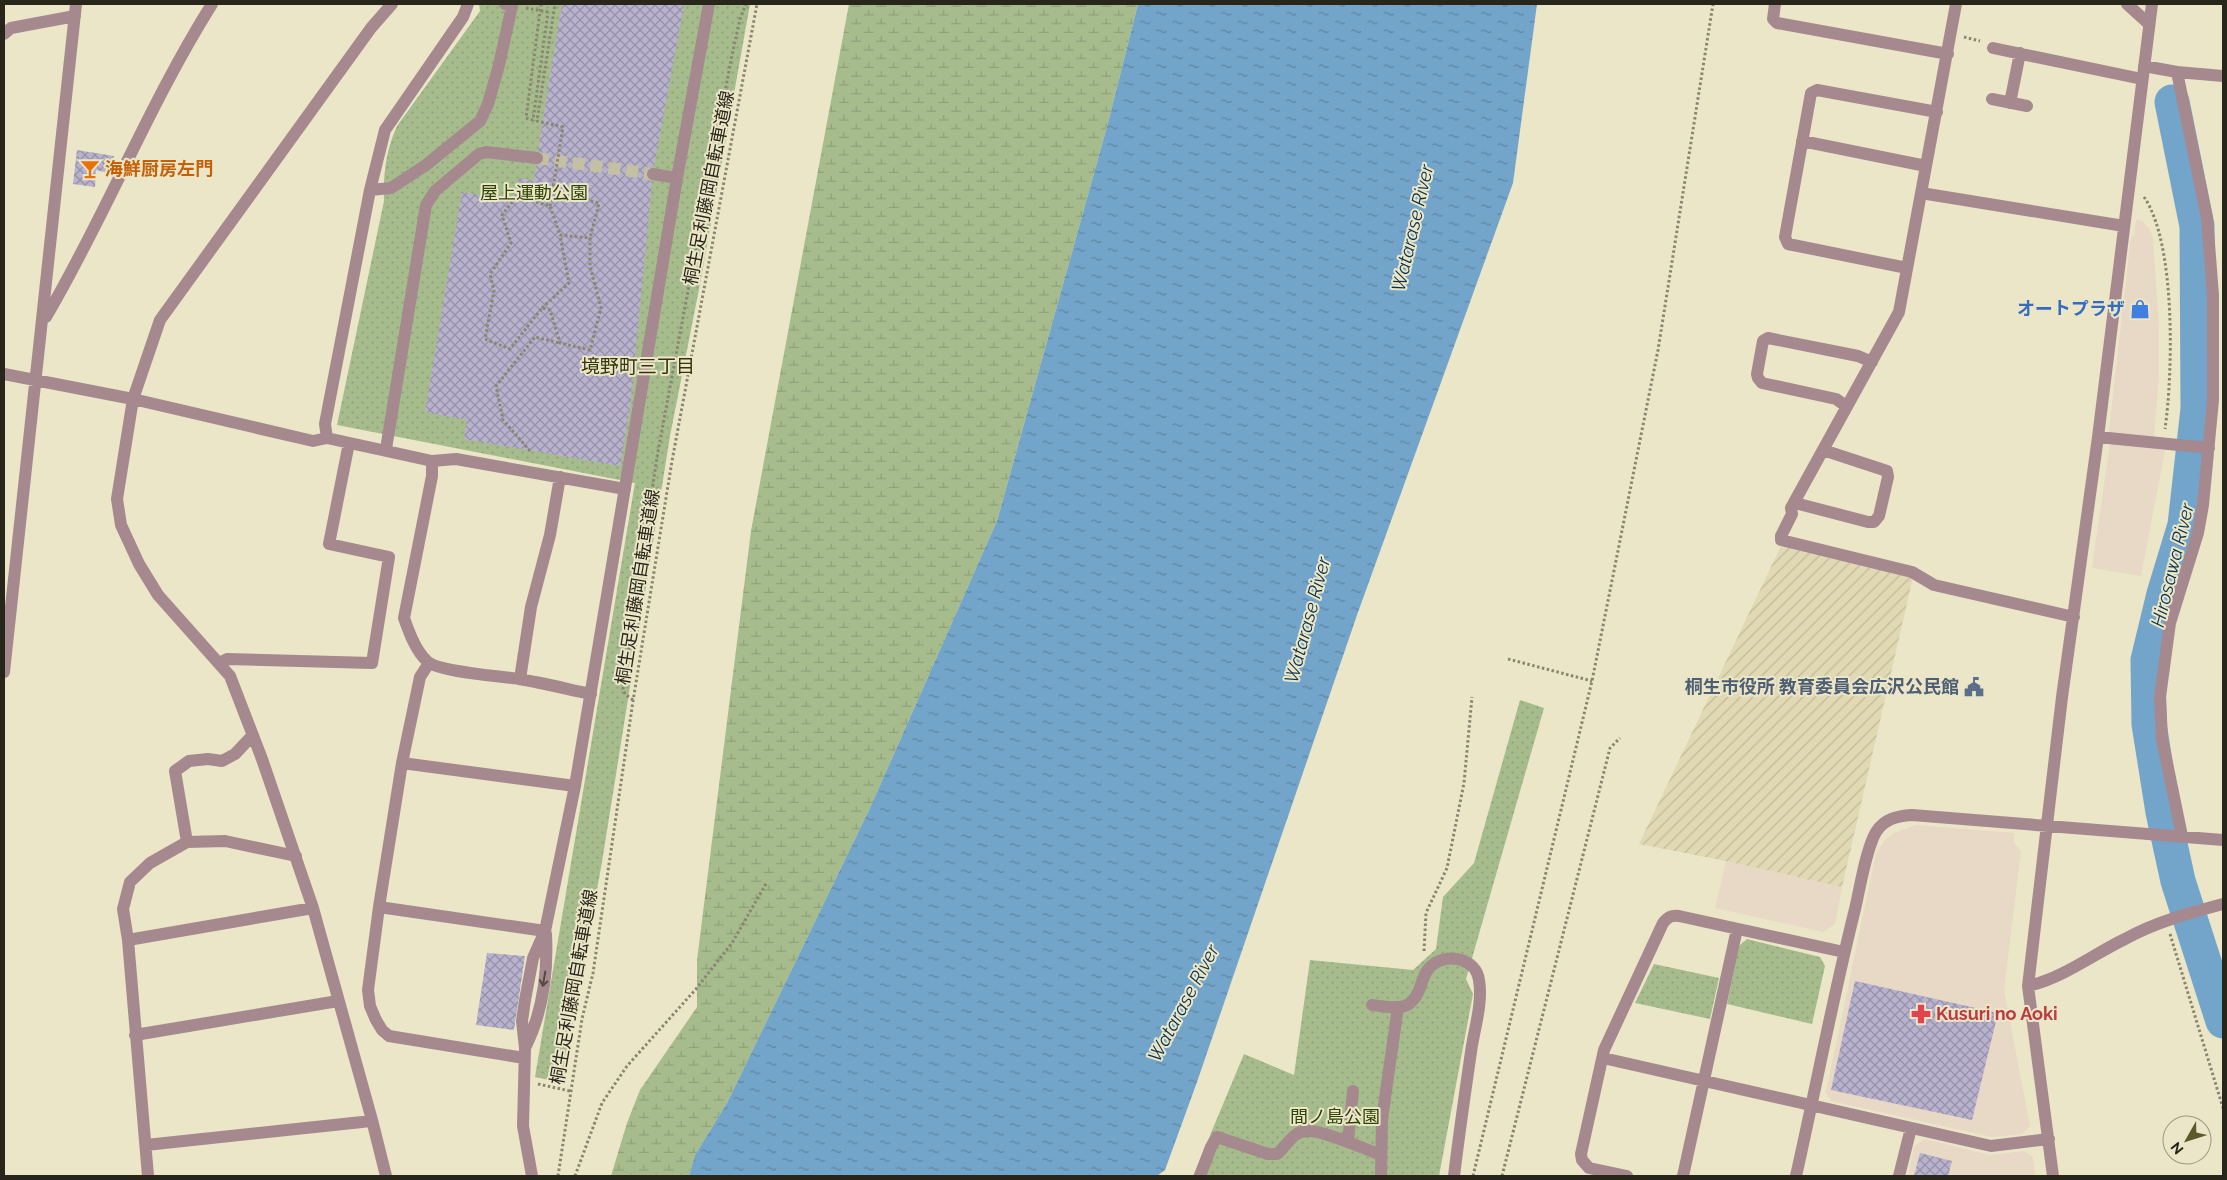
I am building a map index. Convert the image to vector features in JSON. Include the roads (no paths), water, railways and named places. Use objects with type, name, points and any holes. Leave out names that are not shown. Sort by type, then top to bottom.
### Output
[{"type":"street","points":[[43,322],[68,279],[188,42],[212,4]]},
{"type":"street","points":[[386,1176],[313,908],[253,735],[230,676],[158,595],[139,564],[121,525],[117,499],[133,398],[160,320],[371,28],[392,4]]},
{"type":"street","points":[[327,438],[325,424],[370,190],[385,130],[462,18],[468,4]]},
{"type":"street","points":[[532,1176],[523,1126],[525,1053],[535,1027],[544,979],[547,960],[546,931],[592,694],[676,178],[709,4]]},
{"type":"street","points":[[1775,4],[1773,19],[1777,23],[1948,54]]},
{"type":"street","points":[[1956,4],[1899,312],[1793,506],[1792,514],[1781,536],[1781,540],[1912,572],[1934,585],[2031,609],[2074,617]]},
{"type":"street","points":[[2127,4],[2149,24]]},
{"type":"street","points":[[2053,1176],[2028,986],[2062,697],[2098,437],[2152,4]]},
{"type":"street","points":[[370,190],[391,188],[426,165],[480,121],[492,89],[509,5]]},
{"type":"street","points":[[4,34],[10,28],[75,10],[4,672]]},
{"type":"street","points":[[1993,48],[2143,73],[2177,72],[2223,76]]},
{"type":"street","points":[[2010,103],[2020,53]]},
{"type":"street","points":[[2177,72],[2207,218],[2213,304],[2213,400],[2206,448],[2198,533],[2170,623],[2160,698],[2162,740],[2180,836]]},
{"type":"street","points":[[1907,268],[1788,244],[1785,237],[1811,93],[1817,90],[1937,112]]},
{"type":"street","points":[[1992,100],[2028,106]]},
{"type":"street","points":[[1802,141],[1926,166]]},
{"type":"street","points":[[386,449],[429,197],[479,154],[486,152],[537,158]]},
{"type":"street","points":[[653,174],[676,178]]},
{"type":"street","points":[[1921,193],[2124,226]]},
{"type":"street","points":[[1846,406],[1836,400],[1762,382],[1757,374],[1763,341],[1768,338],[1858,356],[1872,362]]},
{"type":"street","points":[[4,374],[133,398],[313,441],[327,438],[386,449],[432,461],[456,459],[625,489]]},
{"type":"street","points":[[2098,437],[2206,448]]},
{"type":"street","points":[[219,663],[227,658],[372,663],[389,557],[329,544],[354,444]]},
{"type":"street","points":[[1793,506],[1868,522],[1874,522],[1879,516],[1888,477],[1887,471],[1822,450]]},
{"type":"street","points":[[432,461],[432,476],[404,618],[418,648],[429,663],[445,668],[520,679],[592,694]]},
{"type":"street","points":[[520,679],[531,607],[550,534],[560,477]]},
{"type":"street","points":[[429,663],[420,677],[402,763],[368,990],[370,1006],[382,1030],[389,1036],[525,1053]]},
{"type":"street","points":[[187,842],[176,771],[189,761],[208,758],[222,761],[235,754],[253,735]]},
{"type":"street","points":[[402,763],[575,786]]},
{"type":"street","points":[[1796,1176],[1844,952],[1873,838],[1878,829],[1886,822],[1896,816],[1912,815],[2223,840]]},
{"type":"street","points":[[148,1176],[128,940],[123,909],[130,882],[150,863],[187,842],[225,841],[296,856]]},
{"type":"street","points":[[2028,986],[2050,980],[2126,938],[2169,920],[2223,904]]},
{"type":"street","points":[[379,907],[546,931]]},
{"type":"street","points":[[128,940],[313,908]]},
{"type":"street","points":[[1627,1176],[1589,1168],[1582,1160],[1607,1043],[1667,918],[1672,915],[1679,916],[1844,952]]},
{"type":"street","points":[[1683,1176],[1737,929]]},
{"type":"street","points":[[1372,1005],[1398,1008],[1414,1002],[1426,972],[1433,964],[1444,958],[1456,958],[1467,962],[1475,968],[1479,978],[1478,1013],[1454,1176]]},
{"type":"street","points":[[135,1035],[338,1001]]},
{"type":"street","points":[[1381,1176],[1383,1171],[1381,1155],[1382,1119],[1398,1008]]},
{"type":"street","points":[[1603,1058],[1991,1146],[2049,1139]]},
{"type":"street","points":[[1348,1142],[1352,1091]]},
{"type":"street","points":[[146,1145],[352,1124],[372,1120]]},
{"type":"street","points":[[1899,1176],[1911,1128]]},
{"type":"street","points":[[1200,1176],[1211,1147],[1217,1137],[1268,1154],[1277,1154],[1293,1136],[1301,1132],[1312,1131],[1381,1155]]},
{"type":"water","name":"Watarase River","points":[[1138,4],[1537,4],[1513,183],[1357,615],[1165,1170],[1157,1176],[689,1176],[695,1155],[727,1103],[870,808],[997,521],[1108,123]]},
{"type":"waterway","name":"Hirosawa River","points":[[2172,102],[2197,226],[2198,409],[2185,525],[2164,594],[2148,660],[2149,724],[2163,812],[2178,881],[2223,1021]]},
{"type":"tunnel","points":[[537,158],[653,174]]},
{"type":"place","name":"海鮮厨房左門","points":[[90,169]]},
{"type":"place","name":"オートプラザ","points":[[2140,309]]},
{"type":"place","name":"桐生市役所 教育委員会広沢公民館","points":[[1974,687]]},
{"type":"place","name":"Kusuri no Aoki","points":[[1921,1014]]},
{"type":"district","name":"境野町三丁目","points":[[638,366]]},
{"type":"park label","name":"屋上運動公園","points":[[534,193]]},
{"type":"park label","name":"間ノ島公園","points":[[1335,1117]]}]
